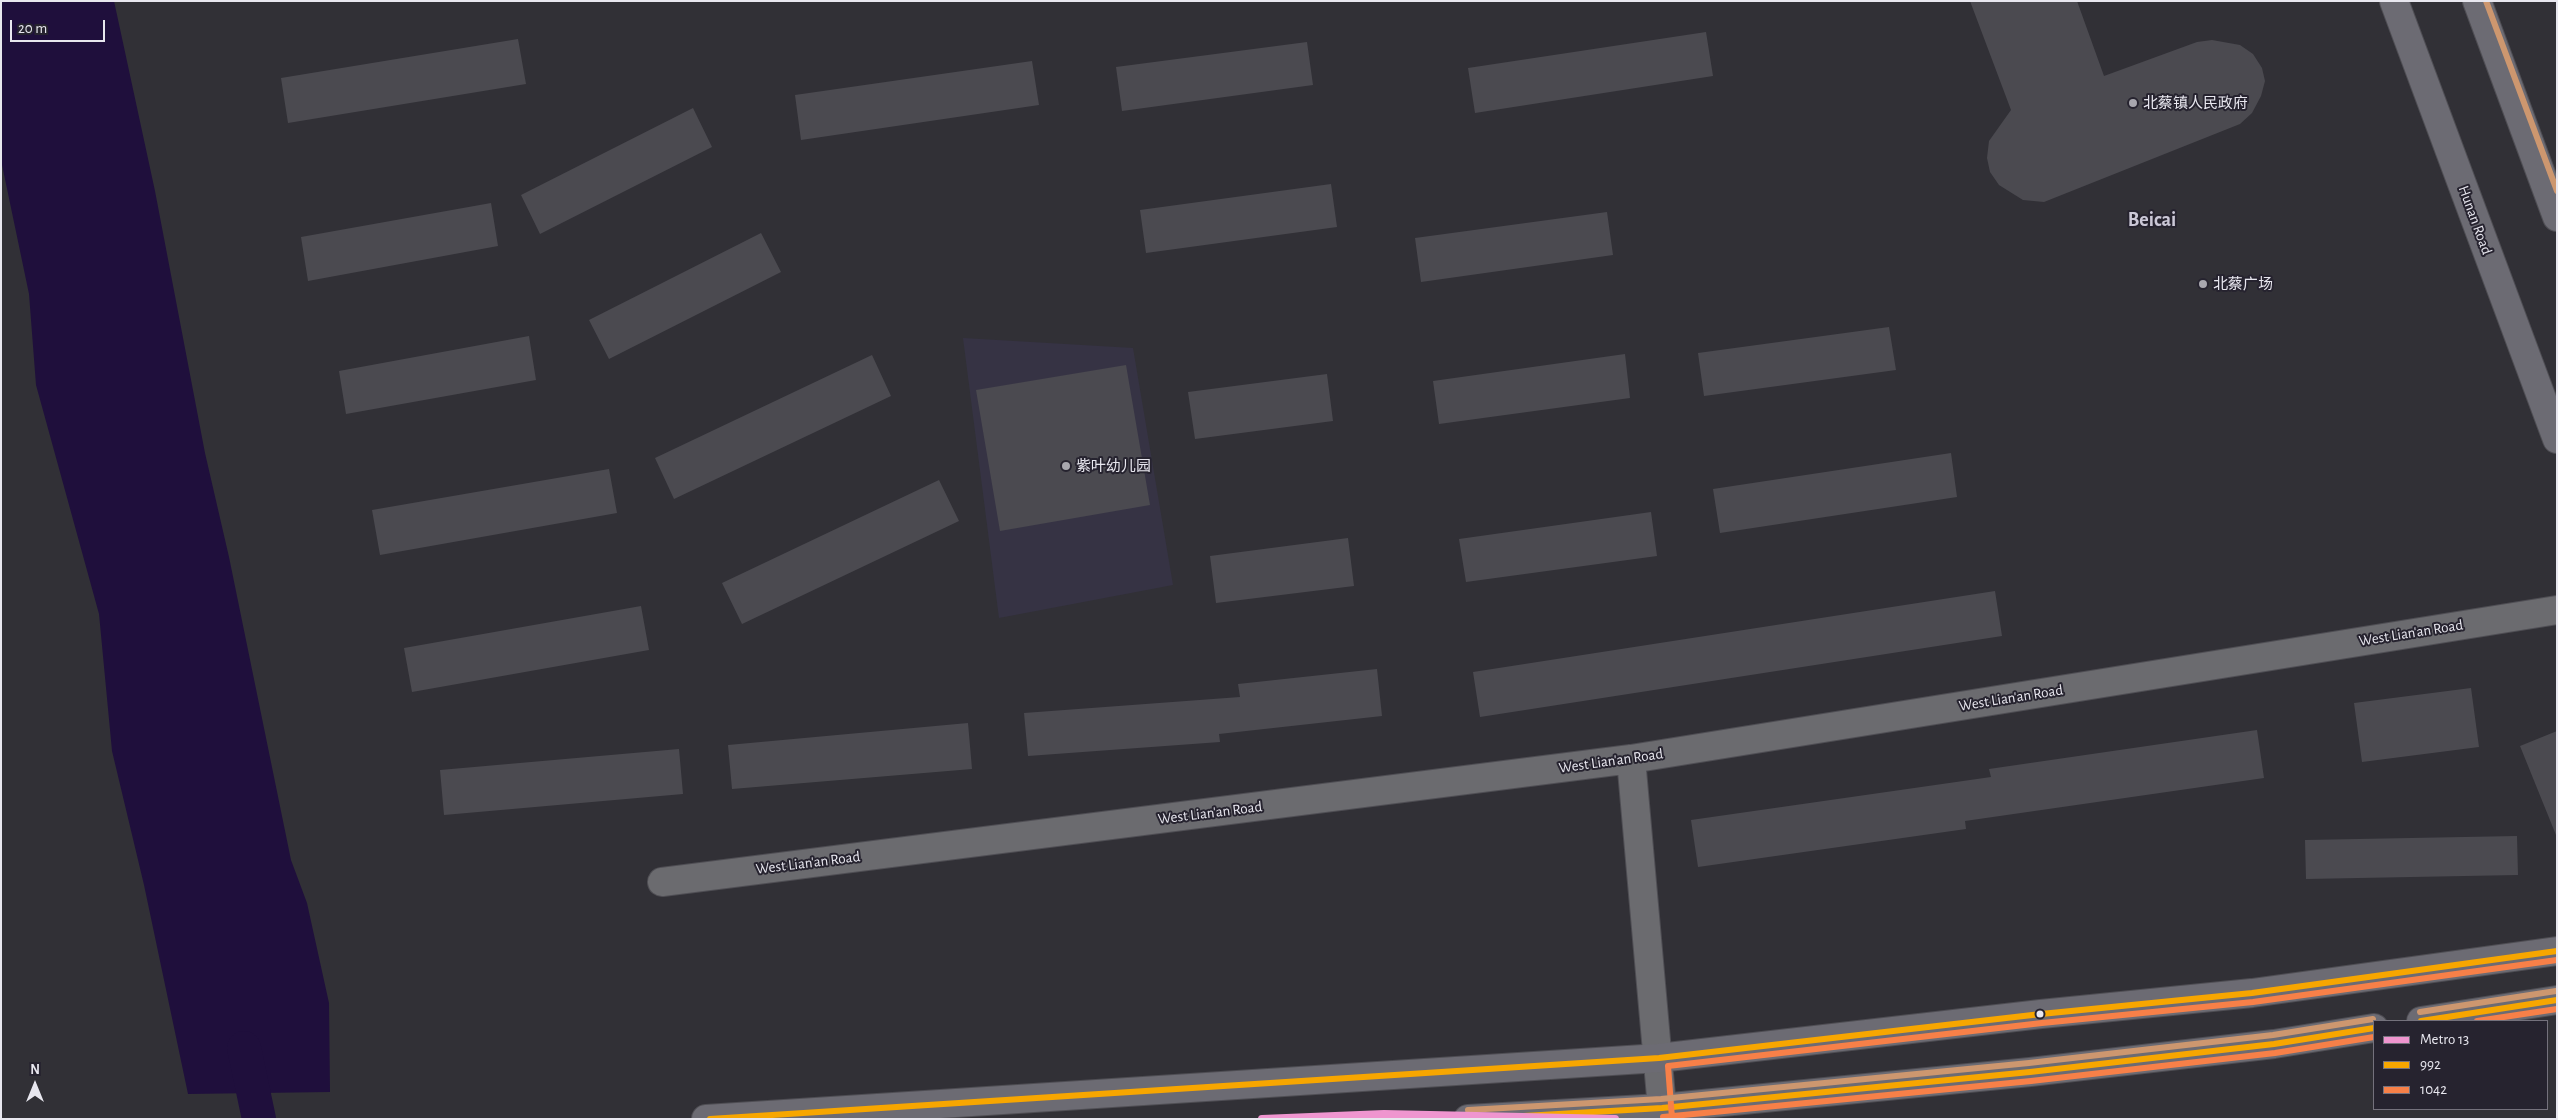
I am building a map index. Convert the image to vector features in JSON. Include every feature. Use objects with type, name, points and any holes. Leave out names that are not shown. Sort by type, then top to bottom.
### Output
[{"type":"main road","name":"Hunan Road","points":[[2394,1],[2557,439]]},
{"type":"main road","points":[[2477,1],[2557,217]]},
{"type":"main road","points":[[706,1119],[1659,1058],[2252,992],[2557,951]]},
{"type":"main road","points":[[2427,1020],[2557,1000]]},
{"type":"main road","points":[[1468,1119],[1663,1113],[2274,1044],[2373,1028]]},
{"type":"street","name":"West Lian'an Road","points":[[662,882],[1631,759],[2557,610]]},
{"type":"street","points":[[1631,759],[1663,1113]]},
{"type":"shaded area","points":[[1,1],[114,1],[155,191],[205,453],[229,557],[291,860],[307,903],[329,1003],[330,1092],[188,1094],[144,885],[112,751],[99,614],[36,385],[29,294],[1,160]]},
{"type":"shaded area","name":"紫叶幼儿园","points":[[963,338],[1133,348],[1173,585],[999,618]]},
{"type":"building","name":"北蔡镇人民政府","points":[[1970,1],[2077,1],[2104,76],[2197,42],[2212,40],[2240,45],[2253,54],[2262,68],[2265,81],[2261,96],[2252,113],[2240,124],[2044,202],[2023,200],[1999,185],[1990,172],[1987,158],[1989,141],[2011,110]]},
{"type":"building","points":[[1706,32],[1713,76],[1475,113],[1468,68]]},
{"type":"building","points":[[518,39],[526,84],[288,123],[281,78]]},
{"type":"building","points":[[1307,42],[1313,85],[1122,111],[1116,67]]},
{"type":"building","points":[[1032,61],[1039,105],[801,140],[795,95]]},
{"type":"building","points":[[693,108],[712,147],[540,234],[521,195]]},
{"type":"building","points":[[1331,184],[1337,227],[1146,253],[1140,210]]},
{"type":"building","points":[[491,203],[498,246],[308,281],[301,237]]},
{"type":"building","points":[[1607,212],[1613,255],[1421,282],[1415,238]]},
{"type":"building","points":[[761,233],[781,272],[609,359],[589,320]]},
{"type":"building","points":[[1889,327],[1896,370],[1704,396],[1698,353]]},
{"type":"building","points":[[529,336],[536,380],[346,414],[339,371]]},
{"type":"building","points":[[1625,354],[1630,398],[1439,424],[1433,381]]},
{"type":"building","points":[[872,355],[891,396],[674,499],[655,458]]},
{"type":"building","points":[[1126,365],[1150,505],[1000,531],[976,390]]},
{"type":"building","points":[[1327,374],[1333,421],[1195,439],[1188,392]]},
{"type":"building","points":[[1951,453],[1957,497],[1720,533],[1713,489]]},
{"type":"building","points":[[609,469],[617,513],[380,555],[372,510]]},
{"type":"building","points":[[939,480],[959,521],[742,624],[722,583]]},
{"type":"building","points":[[1651,512],[1657,556],[1466,582],[1459,539]]},
{"type":"building","points":[[1348,538],[1354,586],[1216,603],[1210,556]]},
{"type":"building","points":[[1995,591],[2002,636],[1480,717],[1473,672]]},
{"type":"building","points":[[641,606],[649,650],[412,692],[404,648]]},
{"type":"building","points":[[1377,669],[1382,716],[1219,734],[1220,742],[1028,756],[1024,713],[1240,697],[1238,684]]},
{"type":"building","points":[[2471,688],[2479,747],[2362,762],[2354,703]]},
{"type":"building","points":[[968,723],[972,769],[732,789],[728,745]]},
{"type":"building","points":[[2257,730],[2264,778],[1965,821],[1966,829],[1698,867],[1691,820],[1991,777],[1989,769]]},
{"type":"building","points":[[2557,731],[2557,835],[2556,835],[2520,746]]},
{"type":"building","points":[[679,749],[683,794],[444,815],[440,770]]},
{"type":"building","points":[[2517,836],[2518,875],[2306,879],[2305,840]]},
{"type":"waterway","points":[[244,1048],[259,1119]]},
{"type":"metro line","name":"13","points":[[1262,1119],[1384,1114],[1615,1119]]},
{"type":"transit line","points":[[2486,1],[2557,191]]},
{"type":"transit line","name":"992","points":[[710,1119],[1659,1058],[2041,1014],[2252,993],[2557,951]]},
{"type":"transit line","name":"1042","points":[[1672,1118],[1668,1066],[2042,1023],[2253,1002],[2557,960]]},
{"type":"transit line","points":[[2420,1012],[2556,991]]},
{"type":"transit line","name":"992","points":[[2427,1020],[2557,1000]]},
{"type":"transit line","name":"1042","points":[[2484,1020],[2557,1009]]},
{"type":"transit line","points":[[1468,1110],[1661,1099],[2029,1063],[2273,1035],[2373,1019]]},
{"type":"transit line","name":"992","points":[[1472,1119],[1662,1108],[2030,1072],[2274,1044],[2373,1028]]},
{"type":"transit line","name":"1042","points":[[1663,1117],[2031,1081],[2275,1053],[2373,1037]]},
{"type":"place","name":"北蔡镇人民政府","points":[[2133,103]]},
{"type":"place","name":"北蔡广场","points":[[2203,284]]},
{"type":"place","name":"紫叶幼儿园","points":[[1066,466]]},
{"type":"district","name":"Beicai","points":[[2152,220]]}]
